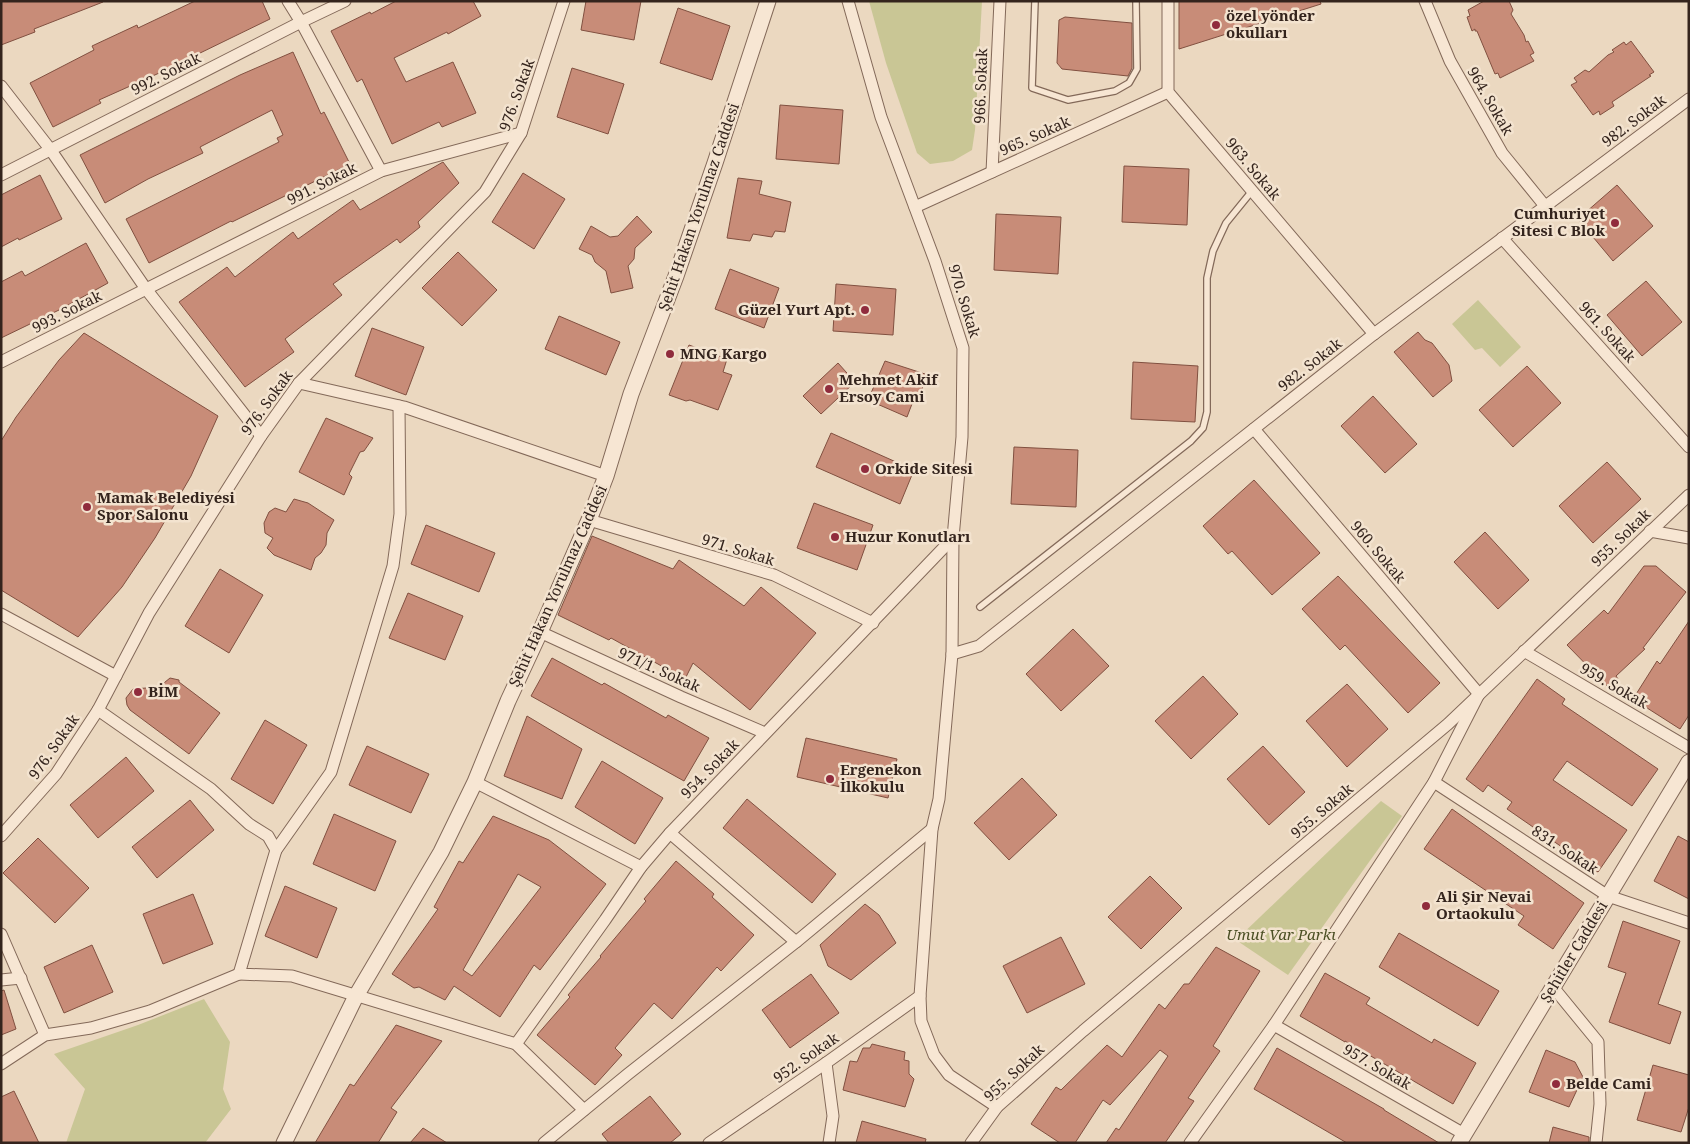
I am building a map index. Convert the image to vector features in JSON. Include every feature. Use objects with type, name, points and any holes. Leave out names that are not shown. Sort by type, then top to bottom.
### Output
[{"type":"street","points":[[288,1],[381,171]]},
{"type":"street","name":"992. Sokak","points":[[1,174],[345,1]]},
{"type":"street","name":"976. Sokak","points":[[1,836],[56,774],[98,710],[149,612],[261,436],[300,383],[485,192],[521,133],[564,1]]},
{"type":"street","name":"Şehit Hakan Yorulmaz Caddesi","points":[[284,1143],[356,996],[441,852],[475,782],[508,701],[590,520],[606,476],[631,394],[696,220],[768,1]]},
{"type":"street","name":"970. Sokak","points":[[848,1],[881,116],[935,260],[963,348],[962,437],[953,538],[952,654],[939,798],[932,829],[920,996],[920,1021],[934,1055],[949,1075],[997,1106]]},
{"type":"street","name":"966. Sokak","points":[[992,172],[1000,1]]},
{"type":"street","points":[[1168,1],[1168,92]]},
{"type":"street","name":"964. Sokak","points":[[1426,1],[1450,61],[1502,152],[1545,206]]},
{"type":"street","points":[[1,86],[50,150],[146,289],[261,436]]},
{"type":"street","name":"965. Sokak","points":[[915,207],[1168,92]]},
{"type":"street","name":"963. Sokak","points":[[1168,92],[1374,334]]},
{"type":"street","name":"982. Sokak","points":[[952,654],[980,646],[1374,334],[1689,99]]},
{"type":"street","name":"991. Sokak","points":[[146,289],[381,171],[521,133]]},
{"type":"street","name":"961. Sokak","points":[[1502,238],[1689,446]]},
{"type":"street","name":"993. Sokak","points":[[1,362],[146,289]]},
{"type":"street","points":[[300,383],[399,406],[606,476]]},
{"type":"street","points":[[239,974],[276,850],[332,772],[393,566],[400,514],[399,406]]},
{"type":"street","name":"960. Sokak","points":[[1254,429],[1479,694]]},
{"type":"street","name":"955. Sokak","points":[[971,1143],[997,1106],[1083,1031],[1433,736],[1689,495]]},
{"type":"street","name":"971. Sokak","points":[[590,520],[774,575],[873,623]]},
{"type":"street","points":[[1650,531],[1689,538]]},
{"type":"street","name":"954. Sokak","points":[[516,1044],[605,920],[640,867],[670,833],[953,538]]},
{"type":"street","points":[[1,614],[116,676]]},
{"type":"street","name":"971/1. Sokak","points":[[540,632],[766,733]]},
{"type":"street","name":"959. Sokak","points":[[1524,651],[1689,748]]},
{"type":"street","points":[[1190,1143],[1274,1025],[1434,782],[1479,694]]},
{"type":"street","points":[[98,710],[211,789],[249,824],[268,836],[276,850]]},
{"type":"street","name":"Şehitler Caddesi","points":[[1461,1138],[1689,762]]},
{"type":"street","points":[[475,782],[640,867]]},
{"type":"street","name":"831. Sokak","points":[[1434,782],[1608,896],[1689,923]]},
{"type":"street","points":[[544,1143],[796,942],[932,829]]},
{"type":"street","points":[[670,833],[796,942]]},
{"type":"street","points":[[1,934],[46,1035]]},
{"type":"street","points":[[1,1064],[46,1035],[91,1028],[150,1011],[239,974],[292,976],[516,1044],[584,1110]]},
{"type":"street","points":[[1,980],[21,978]]},
{"type":"street","points":[[1553,987],[1598,1042],[1600,1104],[1596,1143]]},
{"type":"street","name":"952. Sokak","points":[[709,1143],[920,996]]},
{"type":"street","name":"957. Sokak","points":[[1274,1025],[1461,1138]]},
{"type":"street","points":[[826,1063],[833,1116],[829,1143]]},
{"type":"lane","points":[[1035,1],[1032,88],[1068,100],[1115,91],[1129,83],[1133,78],[1137,68],[1136,1]]},
{"type":"lane","points":[[980,607],[1191,441],[1202,428],[1207,412],[1207,278],[1213,251],[1226,224],[1252,191]]},
{"type":"green space","points":[[869,1],[982,1],[975,130],[972,150],[953,161],[930,164],[917,153],[886,63]]},
{"type":"green space","points":[[1478,300],[1521,347],[1500,367],[1482,348],[1475,350],[1452,324]]},
{"type":"green space","name":"Umut Var Parkı","points":[[1381,801],[1402,816],[1288,975],[1236,940]]},
{"type":"green space","points":[[204,999],[230,1042],[223,1089],[231,1109],[205,1143],[66,1143],[85,1089],[54,1054],[138,1025]]},
{"type":"building","points":[[1,1],[103,2],[34,29],[35,32],[1,45]]},
{"type":"building","points":[[195,1],[262,1],[270,19],[99,100],[101,103],[53,127],[30,83],[94,50],[92,46],[137,25],[138,28]]},
{"type":"building","points":[[396,1],[473,1],[481,16],[448,34],[447,32],[394,58],[406,82],[453,62],[476,113],[442,127],[439,122],[392,144],[362,79],[357,82],[331,31]]},
{"type":"building","points":[[586,1],[641,1],[634,40],[581,30]]},
{"type":"building","name":"özel yönder okulları","points":[[1179,1],[1320,1],[1321,4],[1179,49]]},
{"type":"building","points":[[1484,1],[1509,1],[1513,10],[1511,14],[1534,53],[1530,55],[1534,61],[1500,78],[1498,73],[1495,74],[1477,31],[1475,29],[1472,31],[1467,17],[1470,16],[1468,10]]},
{"type":"building","points":[[678,8],[730,26],[712,80],[660,63]]},
{"type":"building","points":[[1065,17],[1132,23],[1132,68],[1128,76],[1062,69],[1057,63],[1059,20]]},
{"type":"building","points":[[1631,41],[1654,72],[1649,75],[1651,76],[1612,102],[1614,106],[1600,115],[1599,111],[1593,115],[1571,85],[1577,82],[1574,78],[1585,70],[1589,72],[1614,52],[1612,50],[1624,42],[1626,45]]},
{"type":"building","points":[[293,52],[321,114],[324,112],[350,164],[149,263],[126,219],[279,142],[277,138],[283,135],[272,110],[200,147],[203,153],[148,179],[105,203],[80,155],[240,75]]},
{"type":"building","points":[[572,68],[624,84],[608,134],[557,117]]},
{"type":"building","points":[[780,105],[843,110],[839,164],[776,159]]},
{"type":"building","points":[[443,162],[459,183],[418,222],[420,227],[400,243],[397,239],[333,284],[342,295],[285,339],[294,352],[245,387],[179,302],[227,267],[235,277],[293,232],[298,239],[353,200],[360,210]]},
{"type":"building","points":[[1124,166],[1189,169],[1187,225],[1122,222]]},
{"type":"building","points":[[523,173],[565,199],[534,249],[492,222]]},
{"type":"building","points":[[40,175],[62,219],[1,247],[1,195]]},
{"type":"building","points":[[738,178],[762,181],[759,194],[791,202],[785,232],[775,231],[772,237],[753,234],[750,241],[727,238]]},
{"type":"building","name":"Cumhuriyet Sitesi C Blok","points":[[1617,185],[1653,226],[1613,261],[1578,219]]},
{"type":"building","points":[[996,214],[1061,217],[1058,274],[994,270]]},
{"type":"building","points":[[637,216],[652,232],[635,248],[634,259],[628,266],[633,288],[611,293],[606,271],[595,262],[592,255],[579,249],[591,226],[610,237],[618,236]]},
{"type":"building","points":[[86,243],[108,283],[59,310],[1,338],[1,282],[22,271],[25,276]]},
{"type":"building","points":[[458,252],[497,290],[462,326],[422,288]]},
{"type":"building","points":[[730,269],[779,288],[764,328],[715,309]]},
{"type":"building","points":[[1646,281],[1682,322],[1642,356],[1607,315]]},
{"type":"building","name":"Güzel Yurt Apt.","points":[[836,284],[896,289],[893,335],[833,331]]},
{"type":"building","points":[[559,316],[620,342],[606,375],[545,349]]},
{"type":"building","points":[[372,328],[424,347],[406,395],[355,376]]},
{"type":"building","points":[[1418,332],[1425,340],[1432,343],[1449,365],[1452,381],[1433,397],[1394,352]]},
{"type":"building","name":"Mamak Belediyesi Spor Salonu","points":[[84,333],[218,416],[191,476],[155,538],[122,587],[78,637],[1,590],[1,441],[16,417],[59,360]]},
{"type":"building","points":[[689,345],[727,359],[723,372],[732,375],[718,410],[669,395]]},
{"type":"building","points":[[885,361],[925,374],[919,397],[915,396],[907,417],[868,400]]},
{"type":"building","points":[[1133,362],[1198,366],[1195,422],[1131,419]]},
{"type":"building","name":"Mehmet Akif Ersoy Cami","points":[[838,363],[855,382],[821,414],[803,396]]},
{"type":"building","points":[[1527,366],[1561,403],[1513,447],[1479,410]]},
{"type":"building","points":[[1373,396],[1417,444],[1385,473],[1341,426]]},
{"type":"building","points":[[326,418],[373,438],[364,451],[360,452],[349,474],[352,477],[344,495],[299,472]]},
{"type":"building","name":"Orkide Sitesi","points":[[831,433],[914,470],[900,504],[816,467]]},
{"type":"building","points":[[1014,447],[1078,450],[1076,507],[1011,504]]},
{"type":"building","points":[[1607,462],[1641,499],[1593,543],[1559,506]]},
{"type":"building","points":[[1254,480],[1320,553],[1272,595],[1232,551],[1228,554],[1203,526]]},
{"type":"building","points":[[294,499],[308,503],[334,520],[327,533],[326,545],[315,558],[311,570],[274,555],[267,548],[273,538],[265,533],[264,523],[269,512],[275,508],[286,512]]},
{"type":"building","name":"Huzur Konutları","points":[[814,503],[873,525],[857,570],[797,548]]},
{"type":"building","points":[[426,525],[495,553],[479,592],[411,564]]},
{"type":"building","points":[[1485,532],[1529,580],[1498,609],[1454,562]]},
{"type":"building","points":[[592,536],[673,569],[679,560],[744,606],[761,587],[816,633],[750,710],[693,663],[685,679],[611,638],[609,640],[558,615]]},
{"type":"building","points":[[1644,566],[1656,566],[1686,592],[1643,648],[1645,649],[1616,676],[1618,679],[1608,687],[1567,645],[1604,610],[1608,614]]},
{"type":"building","points":[[220,569],[263,595],[229,653],[185,626]]},
{"type":"building","points":[[1338,576],[1440,683],[1408,713],[1345,645],[1340,650],[1302,609]]},
{"type":"building","points":[[408,593],[463,616],[445,660],[389,638]]},
{"type":"building","points":[[1689,621],[1689,715],[1680,729],[1633,699],[1657,661],[1660,664]]},
{"type":"building","points":[[1073,629],[1109,666],[1061,711],[1026,674]]},
{"type":"building","points":[[552,658],[602,685],[604,683],[666,718],[668,715],[709,738],[684,781],[531,696]]},
{"type":"building","points":[[1203,676],[1238,714],[1191,759],[1155,721]]},
{"type":"building","points":[[170,678],[179,680],[179,682],[220,713],[189,754],[130,710],[127,705],[126,698],[133,689],[159,687]]},
{"type":"building","points":[[1537,679],[1565,699],[1562,704],[1658,769],[1632,806],[1567,761],[1553,780],[1627,830],[1598,872],[1507,809],[1512,802],[1488,785],[1483,792],[1466,779]]},
{"type":"building","points":[[1347,684],[1388,729],[1347,767],[1306,721]]},
{"type":"building","points":[[527,716],[582,749],[562,799],[504,776]]},
{"type":"building","points":[[265,720],[307,745],[273,804],[231,779]]},
{"type":"building","points":[[806,738],[897,759],[888,798],[797,777]]},
{"type":"building","points":[[367,746],[429,774],[411,813],[349,785]]},
{"type":"building","points":[[1263,746],[1305,792],[1269,825],[1227,779]]},
{"type":"building","points":[[126,757],[154,791],[98,838],[70,805]]},
{"type":"building","points":[[602,761],[663,798],[635,844],[575,807]]},
{"type":"building","points":[[1022,778],[1057,815],[1009,860],[974,823]]},
{"type":"building","points":[[747,799],[836,874],[812,903],[723,828]]},
{"type":"building","points":[[190,800],[214,830],[157,878],[132,847]]},
{"type":"building","points":[[1452,809],[1584,903],[1553,949],[1518,925],[1524,916],[1424,849]]},
{"type":"building","points":[[334,814],[396,841],[375,891],[313,864]]},
{"type":"building","points":[[493,816],[549,840],[606,884],[540,970],[534,965],[500,1017],[454,986],[445,1000],[419,987],[414,988],[392,974],[438,909],[434,907],[459,861],[463,863]],"holes":[[[518,874],[541,887],[472,976],[463,970]]]},
{"type":"building","points":[[1678,836],[1689,842],[1689,899],[1654,881]]},
{"type":"building","points":[[38,838],[89,888],[55,923],[3,873]]},
{"type":"building","points":[[676,861],[714,894],[712,897],[754,935],[721,971],[717,967],[672,1019],[654,1003],[615,1048],[622,1055],[595,1085],[537,1035],[570,997],[568,995],[601,957],[646,901],[644,899]]},
{"type":"building","points":[[1150,876],[1182,908],[1141,949],[1108,917]]},
{"type":"building","points":[[285,886],[337,908],[317,958],[265,936]]},
{"type":"building","points":[[193,894],[213,944],[163,964],[143,914]]},
{"type":"building","points":[[865,904],[879,915],[896,943],[851,980],[828,966],[820,945]]},
{"type":"building","points":[[1623,921],[1680,941],[1658,1004],[1681,1012],[1670,1044],[1609,1022],[1626,973],[1608,967]]},
{"type":"building","points":[[1399,933],[1499,991],[1478,1026],[1379,967]]},
{"type":"building","points":[[1061,937],[1085,984],[1027,1013],[1003,966]]},
{"type":"building","points":[[92,945],[113,992],[64,1013],[44,967]]},
{"type":"building","points":[[1216,947],[1260,971],[1213,1046],[1220,1051],[1188,1098],[1194,1101],[1165,1143],[1106,1143],[1116,1128],[1119,1130],[1168,1056],[1160,1050],[1110,1105],[1103,1100],[1075,1143],[1060,1143],[1031,1124],[1056,1087],[1061,1090],[1107,1045],[1122,1057],[1159,1004],[1165,1009],[1184,984],[1189,984]]},
{"type":"building","points":[[1325,973],[1370,998],[1366,1004],[1432,1043],[1434,1039],[1476,1063],[1453,1104],[1300,1016]]},
{"type":"building","points":[[811,974],[839,1013],[790,1048],[762,1010]]},
{"type":"building","points":[[4,990],[16,1029],[1,1035],[1,991]]},
{"type":"building","points":[[396,1025],[442,1041],[391,1108],[397,1112],[378,1143],[315,1143],[350,1084],[354,1086]]},
{"type":"building","points":[[872,1044],[905,1052],[904,1060],[909,1061],[909,1074],[914,1079],[905,1107],[843,1090],[850,1061],[857,1062],[863,1048],[870,1048]]},
{"type":"building","points":[[1277,1048],[1384,1109],[1439,1143],[1347,1143],[1254,1089]]},
{"type":"building","name":"Belde Cami","points":[[1546,1050],[1575,1062],[1583,1077],[1569,1107],[1529,1092]]},
{"type":"building","points":[[1653,1065],[1689,1075],[1689,1107],[1681,1132],[1637,1120]]},
{"type":"building","points":[[14,1091],[39,1143],[1,1143],[1,1097]]},
{"type":"building","points":[[650,1096],[681,1134],[670,1143],[609,1143],[602,1134]]},
{"type":"building","points":[[862,1121],[926,1139],[925,1143],[856,1143]]},
{"type":"building","points":[[1553,1127],[1589,1137],[1589,1143],[1549,1143]]},
{"type":"building","points":[[423,1128],[447,1143],[410,1143]]},
{"type":"place","name":"özel yönder okulları","points":[[1216,25]]},
{"type":"place","name":"Cumhuriyet Sitesi C Blok","points":[[1615,223]]},
{"type":"place","name":"Güzel Yurt Apt.","points":[[865,310]]},
{"type":"place","name":"MNG Kargo","points":[[670,354]]},
{"type":"place","name":"Mehmet Akif Ersoy Cami","points":[[829,389]]},
{"type":"place","name":"Orkide Sitesi","points":[[865,469]]},
{"type":"place","name":"Mamak Belediyesi Spor Salonu","points":[[87,507]]},
{"type":"place","name":"Huzur Konutları","points":[[835,537]]},
{"type":"place","name":"BİM","points":[[138,692]]},
{"type":"place","name":"Ergenekon İlkokulu","points":[[830,779]]},
{"type":"place","name":"Ali Şir Nevai Ortaokulu","points":[[1426,906]]},
{"type":"place","name":"Belde Cami","points":[[1556,1084]]}]
